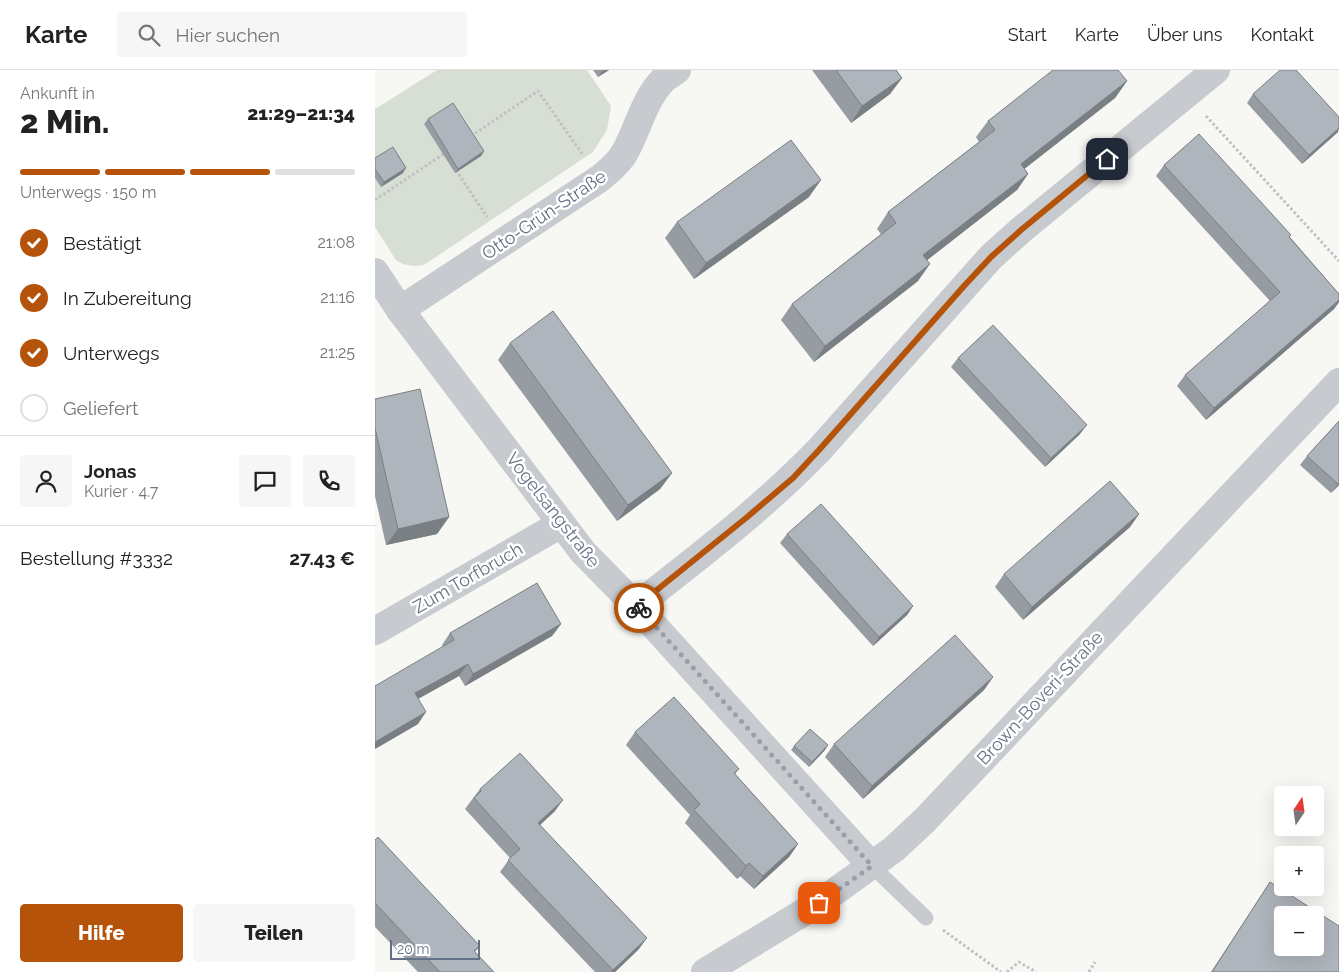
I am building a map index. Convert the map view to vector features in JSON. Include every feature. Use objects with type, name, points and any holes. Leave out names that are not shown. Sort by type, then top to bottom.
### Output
[{"type":"street","name":"Otto-Grün-Straße","points":[[400,310],[613,168],[622,156],[647,102],[665,78],[677,70]]},
{"type":"street","points":[[637,606],[793,478],[991,257],[1021,230],[1216,70]]},
{"type":"street","name":"Vogelsangstraße","points":[[375,272],[400,310],[583,552],[637,606],[872,866]]},
{"type":"street","name":"Brown-Boveri-Straße","points":[[705,972],[819,903],[894,849],[925,820],[1339,382]]},
{"type":"street","name":"Zum Torfbruch","points":[[375,631],[561,524]]},
{"type":"lane","points":[[872,866],[926,918]]},
{"type":"path","points":[[468,138],[538,91],[599,179]]},
{"type":"path","points":[[1187,95],[1339,261]]},
{"type":"path","points":[[375,200],[452,148]]},
{"type":"path","points":[[445,153],[450,161]]},
{"type":"path","points":[[455,168],[504,242]]},
{"type":"path","points":[[926,918],[1001,972]]},
{"type":"path","points":[[1007,972],[1019,962],[1035,972]]},
{"type":"path","points":[[1089,972],[1095,962]]},
{"type":"shaded area","points":[[437,70],[587,70],[611,106],[607,130],[593,152],[424,265],[413,266],[396,260],[375,227],[375,109]]},
{"type":"building","points":[[836,70],[896,70],[902,78],[862,106]]},
{"type":"building","points":[[1053,70],[1118,70],[1127,81],[1021,164],[1028,174],[923,255],[930,264],[825,346],[792,304],[896,223],[888,212],[995,130],[988,121]]},
{"type":"building","points":[[1280,70],[1296,70],[1339,117],[1339,128],[1309,155],[1253,94]]},
{"type":"building","points":[[453,103],[484,151],[458,169],[428,119]]},
{"type":"building","points":[[1199,134],[1291,235],[1289,237],[1339,294],[1339,300],[1214,408],[1185,375],[1280,292],[1164,165]]},
{"type":"building","points":[[791,140],[821,180],[706,263],[677,222]]},
{"type":"building","points":[[393,147],[406,168],[384,182],[375,169],[375,158]]},
{"type":"building","points":[[553,311],[672,473],[628,505],[510,343]]},
{"type":"building","points":[[993,325],[1087,425],[1051,458],[958,358]]},
{"type":"building","points":[[420,389],[449,517],[398,529],[375,428],[375,399]]},
{"type":"building","points":[[1339,421],[1339,483],[1338,484],[1307,456]]},
{"type":"building","points":[[1110,481],[1139,514],[1032,607],[1004,574]]},
{"type":"building","points":[[821,504],[913,606],[879,637],[787,534]]},
{"type":"building","points":[[537,583],[561,624],[473,674],[468,664],[415,693],[426,712],[375,742],[375,686],[454,640],[450,633]]},
{"type":"building","points":[[955,635],[993,677],[872,786],[834,744]]},
{"type":"building","points":[[674,697],[739,769],[734,773],[798,844],[763,876],[749,863],[746,866],[694,810],[700,804],[635,732]]},
{"type":"building","points":[[810,729],[828,745],[812,762],[794,746]]},
{"type":"building","points":[[520,753],[563,800],[538,823],[647,938],[613,970],[508,860],[520,849],[474,798],[481,791],[480,789]]},
{"type":"building","points":[[378,837],[480,946],[474,951],[494,972],[440,972],[375,903],[375,840]]},
{"type":"building","points":[[1270,882],[1274,885],[1274,896],[1292,896],[1308,906],[1274,906],[1274,956],[1324,956],[1324,916],[1339,926],[1339,972],[1212,972]]},
{"type":"way so far","points":[[639,608],[872,866],[819,903]]},
{"type":"route","points":[[639,608],[637,606],[793,478],[991,257],[1107,159]]}]
